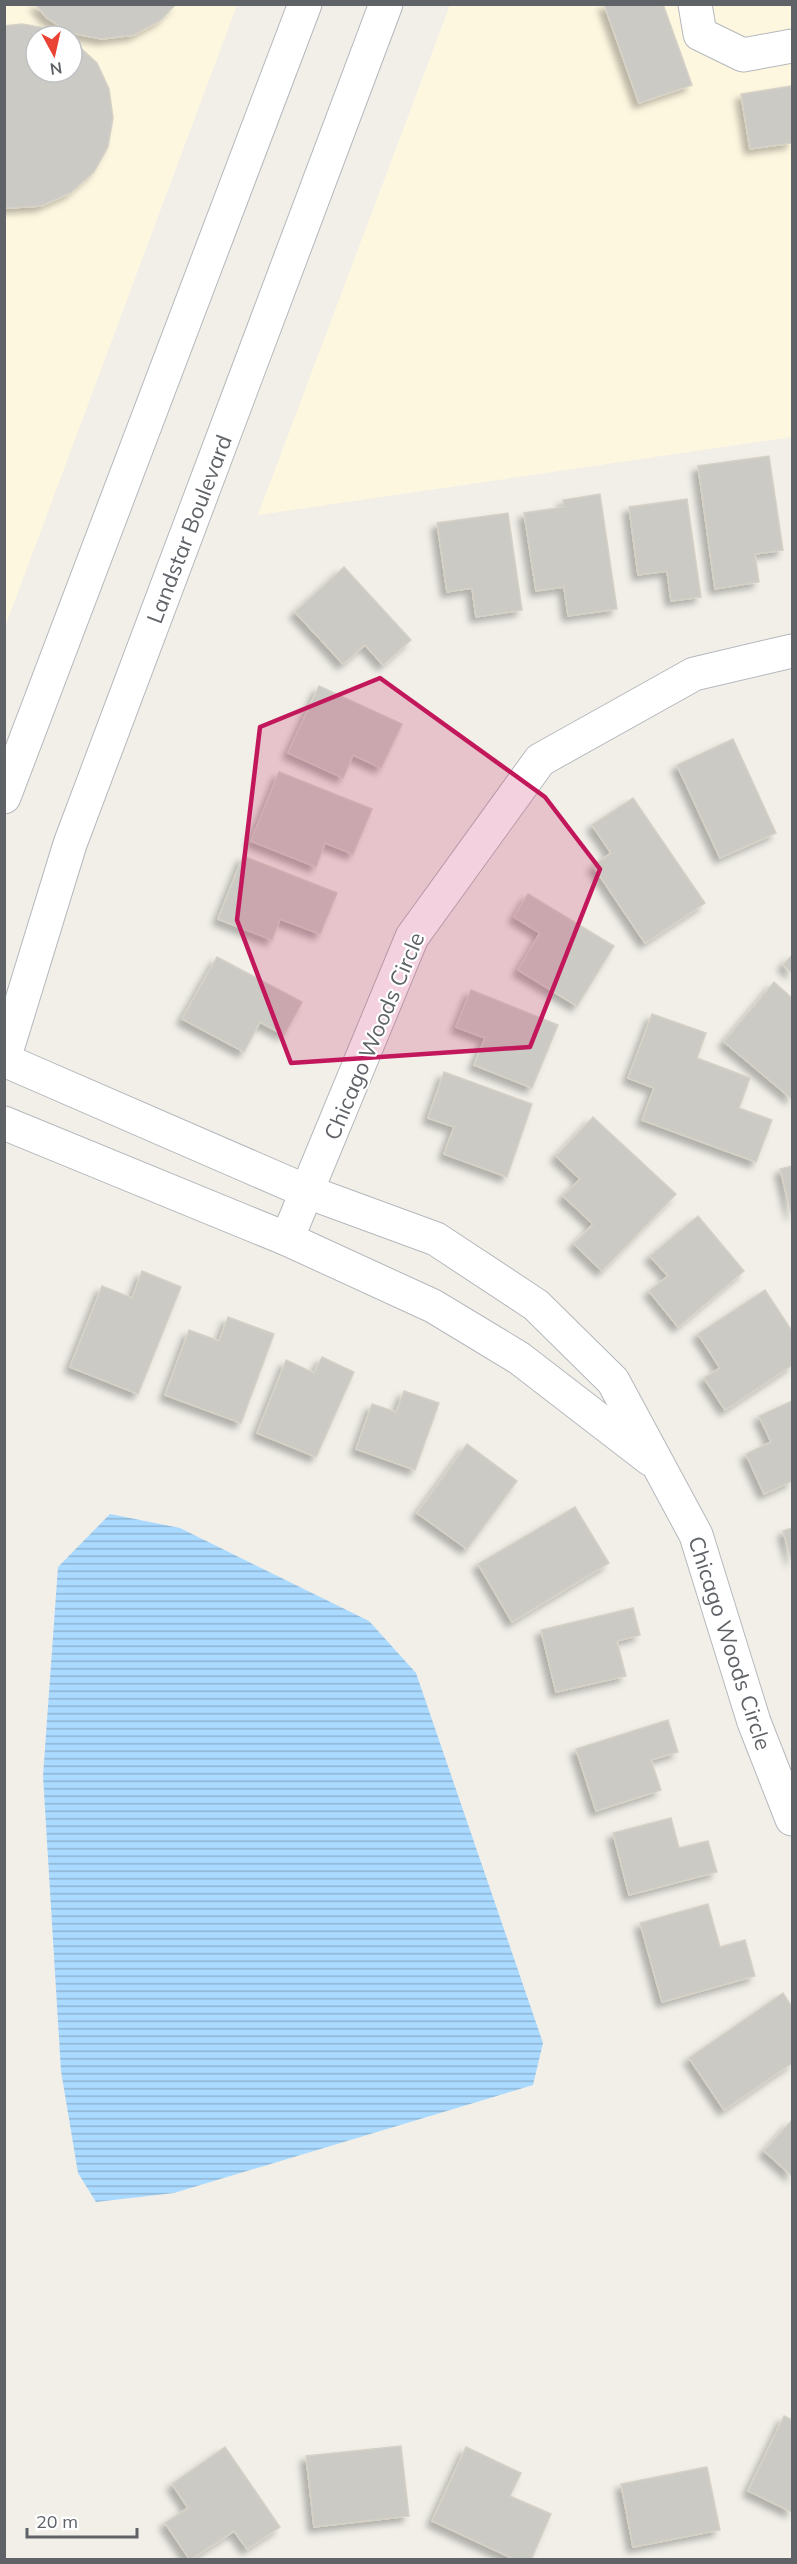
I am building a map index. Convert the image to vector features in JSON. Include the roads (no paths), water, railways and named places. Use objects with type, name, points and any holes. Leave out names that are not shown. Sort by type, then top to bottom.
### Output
[{"type":"street","points":[[4,797],[305,4]]},
{"type":"street","name":"Landstar Boulevard","points":[[4,1059],[70,844],[386,4]]},
{"type":"street","points":[[695,4],[700,34],[743,55],[792,46]]},
{"type":"street","name":"Chicago Woods Circle","points":[[287,1239],[412,936],[540,760],[694,674],[792,651]]},
{"type":"street","name":"Chicago Woods Circle","points":[[4,1059],[308,1192],[436,1239],[536,1305],[613,1381],[696,1535],[754,1722],[792,1819]]},
{"type":"street","name":"Chicago Woods Circle","points":[[4,1123],[287,1239],[433,1306],[519,1358],[663,1470]]},
{"type":"water","points":[[110,1514],[180,1528],[369,1621],[416,1673],[543,2043],[533,2085],[174,2193],[96,2202],[78,2173],[61,2071],[43,1776],[58,1567]]}]
